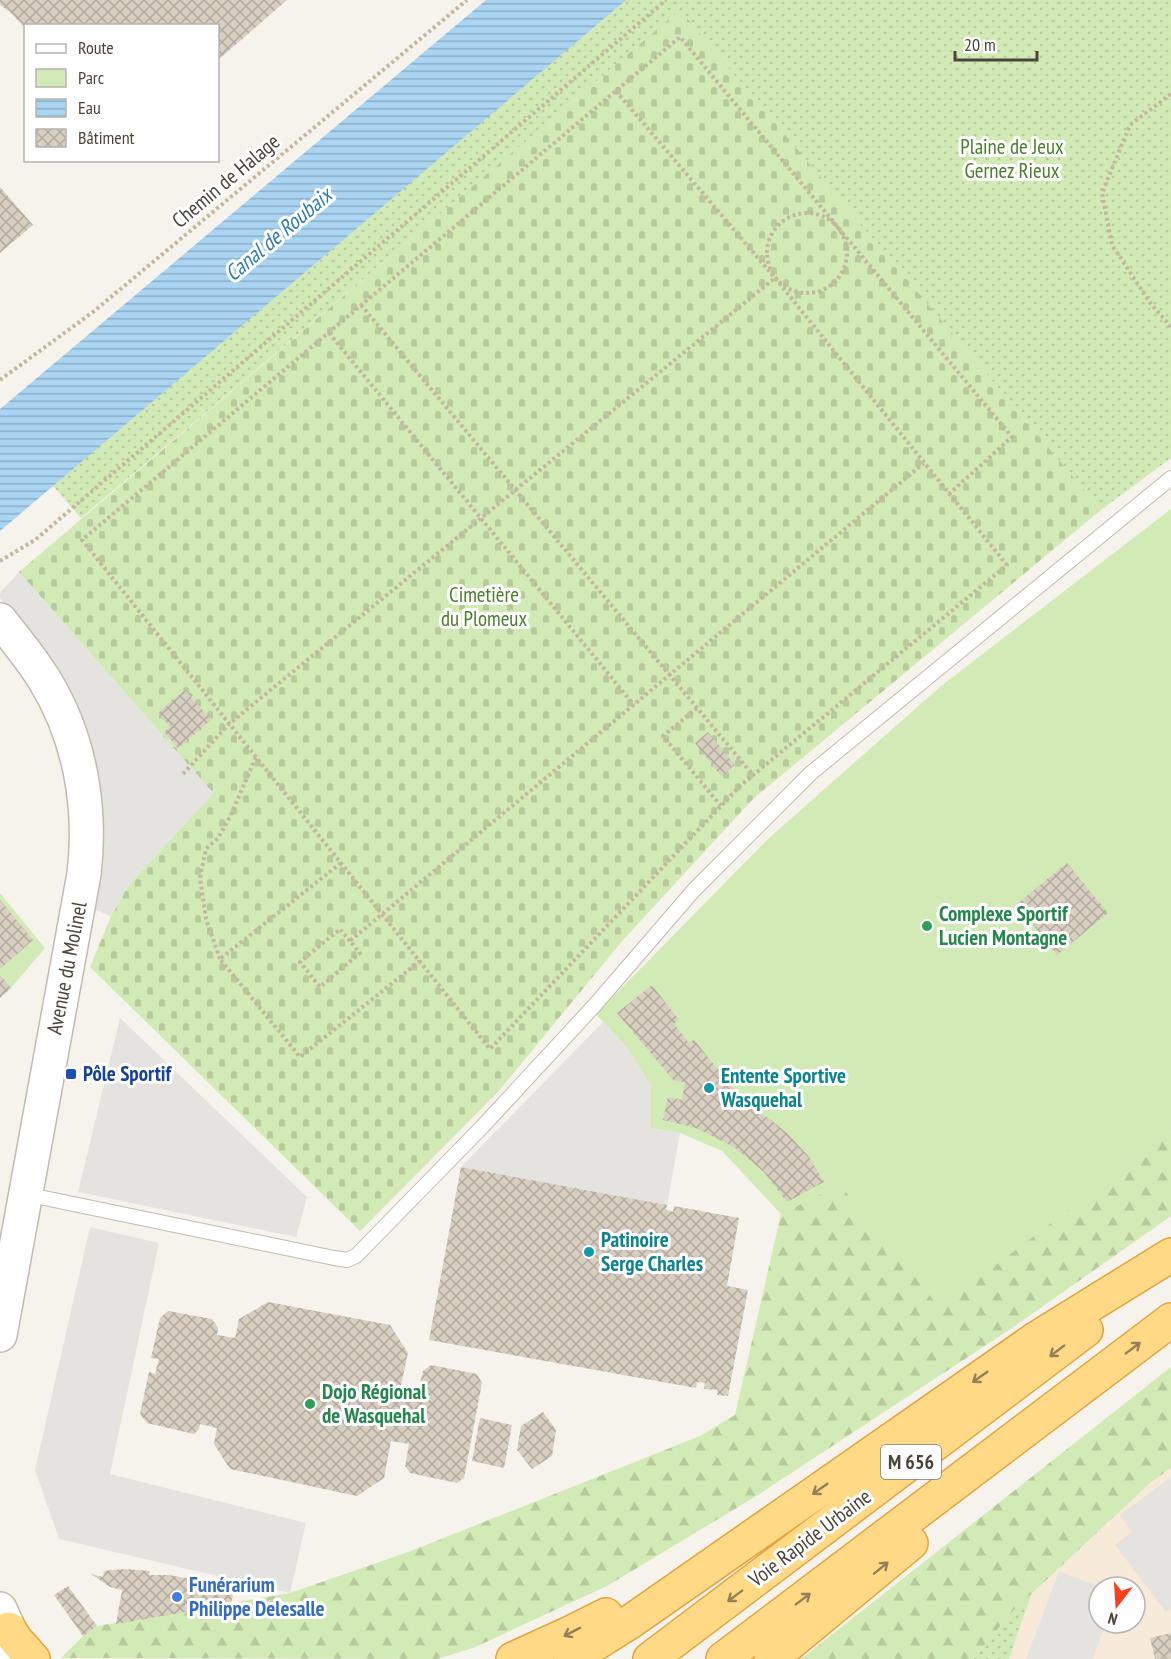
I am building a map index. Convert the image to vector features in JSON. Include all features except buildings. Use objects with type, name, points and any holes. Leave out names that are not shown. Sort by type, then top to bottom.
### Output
[{"type":"highway","points":[[571,1659],[630,1622],[1037,1338],[1171,1255]]},
{"type":"highway","name":"Voie Rapide Urbaine","points":[[650,1659],[1171,1265]]},
{"type":"highway","name":"M 656","points":[[723,1659],[1171,1320]]},
{"type":"highway","points":[[771,1659],[902,1551],[1095,1377]]},
{"type":"highway","points":[[513,1659],[596,1620],[698,1561],[770,1524]]},
{"type":"highway","points":[[3,1628],[33,1659]]},
{"type":"street","name":"Avenue du Molinel","points":[[0,620],[44,678],[68,728],[80,772],[88,830],[84,874],[0,1335]]},
{"type":"lane","points":[[24,1194],[334,1258],[347,1260],[356,1256],[482,1128],[594,1006],[694,890],[811,773],[1171,478]]},
{"type":"path","name":"Chemin de Halage","points":[[0,380],[93,312],[467,0]]},
{"type":"path","points":[[0,561],[35,540],[666,0]]},
{"type":"path","points":[[615,91],[775,278],[924,464],[1007,565],[753,776],[721,806],[490,1049],[82,540],[329,333],[361,305],[615,91],[680,37],[1012,437],[949,494]]},
{"type":"path","points":[[1171,94],[1130,125],[1102,193],[1112,245],[1150,304],[1171,327]]},
{"type":"path","points":[[807,213],[824,216],[840,229],[847,245],[847,260],[842,274],[831,286],[817,293],[802,293],[787,288],[775,278],[769,266],[767,252],[770,237],[779,224],[789,217],[807,213]]},
{"type":"path","points":[[183,774],[229,724],[775,278]]},
{"type":"path","points":[[361,305],[753,776]]},
{"type":"path","points":[[329,333],[634,705]]},
{"type":"path","points":[[350,941],[924,464]]},
{"type":"path","points":[[697,708],[663,736],[721,806]]},
{"type":"path","points":[[255,757],[224,828],[218,838],[206,849],[200,878],[206,919],[220,959],[300,1057],[420,962]]},
{"type":"path","points":[[220,959],[341,863]]},
{"type":"path","points":[[340,929],[350,941],[360,953],[320,987],[300,962],[340,929]]},
{"type":"shaded area","points":[[19,572],[213,793],[128,886],[111,916],[91,908],[59,681],[0,598],[0,593]]},
{"type":"shaded area","points":[[120,1018],[307,1197],[296,1237],[78,1192]]},
{"type":"shaded area","points":[[603,1022],[628,1049],[651,1086],[651,1128],[680,1133],[667,1205],[461,1167]]},
{"type":"shaded area","points":[[90,1227],[159,1243],[110,1474],[306,1523],[290,1593],[59,1539],[35,1470]]},
{"type":"shaded area","points":[[1171,1468],[1171,1659],[973,1659],[1011,1613],[1150,1483]]},
{"type":"shaded area","points":[[1171,1477],[1171,1608],[1166,1612],[1147,1587],[1147,1575],[1138,1575],[1115,1545],[1132,1532],[1120,1515]]},
{"type":"shaded area","points":[[1059,1571],[1087,1582],[1087,1635],[1102,1635],[1093,1659],[1026,1659]]},
{"type":"green space","name":"Plaine de Jeux Gernez Rieux","points":[[600,0],[1171,0],[1171,458],[1101,510],[680,11],[81,518],[38,469]]},
{"type":"green space","name":"Cimetière du Plomeux","points":[[680,10],[1101,510],[753,799],[623,940],[498,1092],[360,1231],[90,967],[111,916],[128,886],[213,793],[19,572]]},
{"type":"green space","name":"Complexe Sportif Lucien Montagne","points":[[1171,509],[1171,1131],[940,1308],[840,1185],[781,1214],[722,1151],[680,1133],[651,1128],[651,1086],[628,1049],[596,1014],[768,839],[941,686]]},
{"type":"green space","points":[[0,893],[45,948],[0,998]]},
{"type":"green space","points":[[1171,1131],[1171,1216],[1012,1328],[758,1495],[607,1586],[473,1648],[437,1659],[61,1658],[83,1636],[97,1626],[290,1593],[411,1551],[700,1436],[735,1415],[781,1214],[840,1184],[940,1307]]},
{"type":"green space","points":[[1171,1367],[1171,1468],[1150,1483],[1011,1613],[973,1659],[801,1659]]},
{"type":"green space","points":[[1032,1592],[1009,1659],[973,1659],[1011,1613]]},
{"type":"water","name":"Canal de Roubaix","points":[[486,0],[626,0],[0,531],[0,409]]},
{"type":"place","name":"Complexe Sportif Lucien Montagne","points":[[927,926]]},
{"type":"place","name":"Pôle Sportif","points":[[71,1074]]},
{"type":"place","name":"Entente Sportive Wasquehal","points":[[709,1088]]},
{"type":"place","name":"Patinoire Serge Charles","points":[[589,1252]]},
{"type":"place","name":"Dojo Régional de Wasquehal","points":[[310,1404]]},
{"type":"place","name":"Funérarium Philippe Delesalle","points":[[177,1597]]}]
